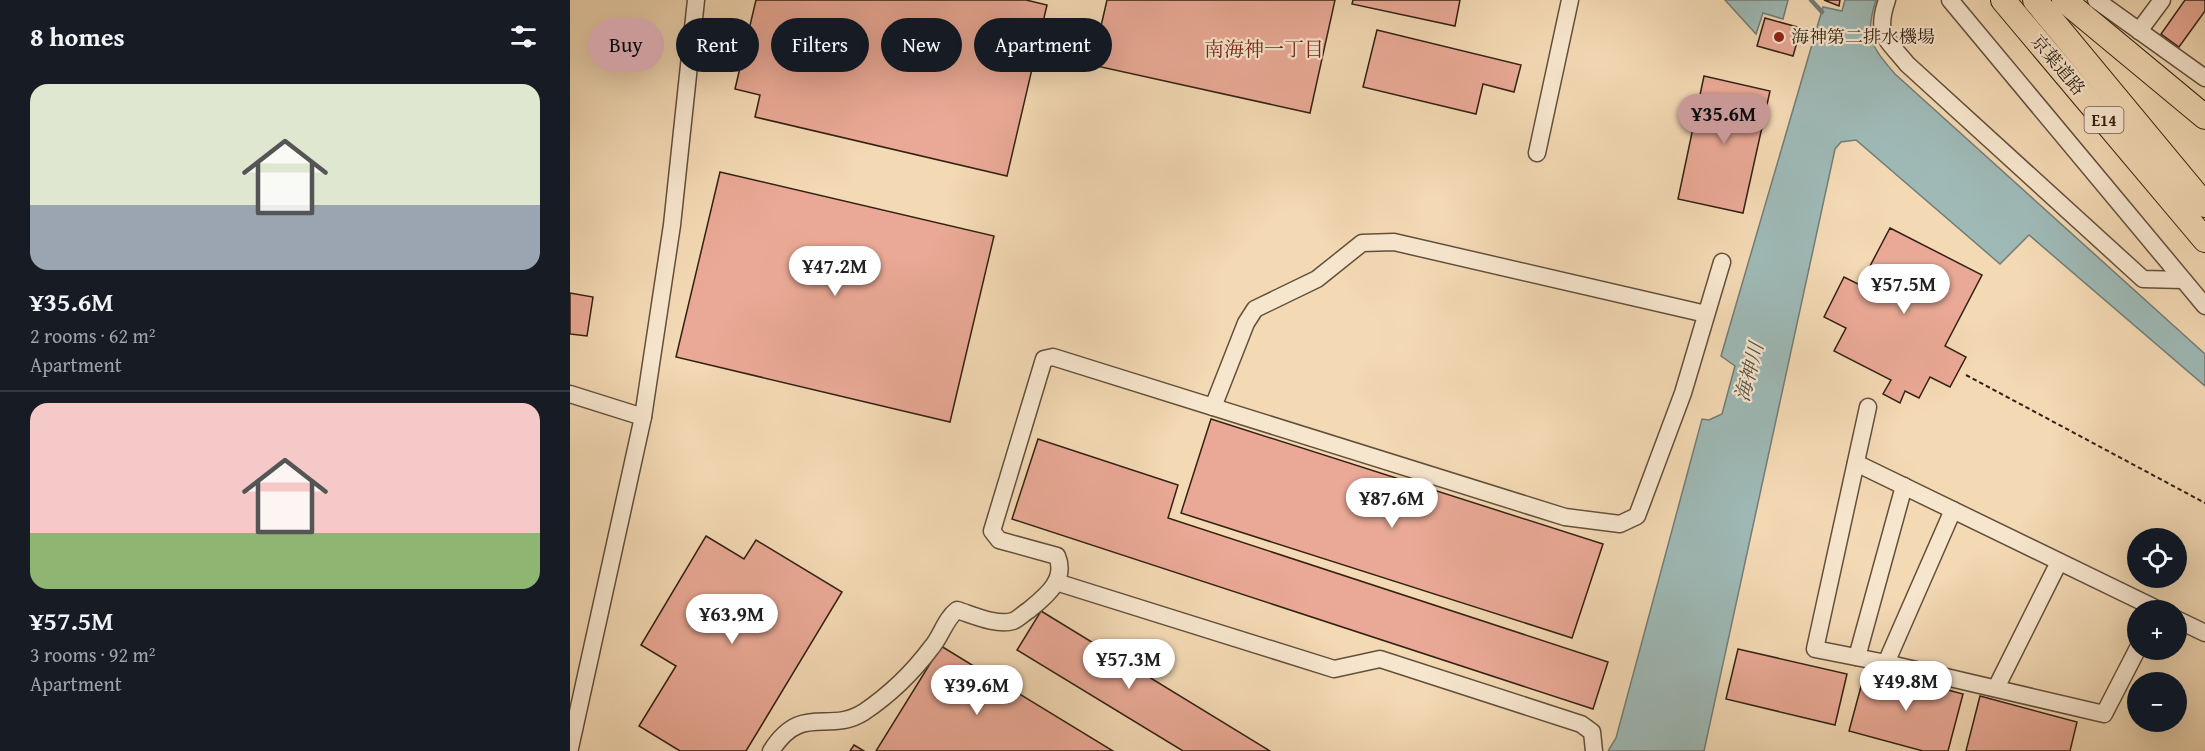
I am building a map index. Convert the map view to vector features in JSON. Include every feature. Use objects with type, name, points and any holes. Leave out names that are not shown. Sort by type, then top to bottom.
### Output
[{"type":"highway","name":"京葉道路","points":[[2003,0],[2205,240]]},
{"type":"highway","name":"京葉道路","points":[[2035,0],[2205,206]]},
{"type":"highway","points":[[2064,0],[2205,117]]},
{"type":"street","points":[[570,748],[575,698],[643,417],[672,225],[696,0]]},
{"type":"street","points":[[1537,153],[1570,0]]},
{"type":"street","points":[[1887,0],[1880,20],[1883,35],[1907,64],[2143,279],[2183,280]]},
{"type":"street","points":[[1950,0],[2205,306]]},
{"type":"street","points":[[2096,0],[2139,31],[2202,70]]},
{"type":"street","points":[[2139,31],[2162,0]]},
{"type":"street","points":[[1213,407],[1246,323],[1255,309],[1317,279],[1362,243],[1394,242],[1706,314]]},
{"type":"street","points":[[771,751],[790,727],[807,722],[837,721],[861,714],[886,696],[932,648],[957,610],[995,621],[1014,621],[1044,598],[1056,582],[1061,566],[1057,556],[999,540],[992,531],[1044,359],[1053,357],[1564,517],[1620,524],[1637,516],[1683,393],[1722,262]]},
{"type":"street","points":[[570,394],[643,417]]},
{"type":"street","points":[[1868,407],[1815,649],[1886,663],[2104,714],[2132,660]]},
{"type":"street","points":[[1856,463],[2137,600]]},
{"type":"street","points":[[1857,657],[1904,486]]},
{"type":"street","points":[[1886,663],[1953,510]]},
{"type":"street","points":[[1996,688],[2059,562]]},
{"type":"street","points":[[1056,582],[1334,669],[1380,659],[1581,724],[1592,732],[1594,751]]},
{"type":"street","points":[[2187,624],[2205,633]]},
{"type":"path","points":[[1966,375],[2205,503]]},
{"type":"water","points":[[1725,0],[1788,0],[1783,19],[1763,13],[1756,34]]},
{"type":"water","name":"海神川","points":[[1845,0],[1876,0],[1870,32],[1872,40],[1880,56],[1895,74],[2205,354],[2205,386],[2029,235],[2000,264],[1856,140],[1841,142],[1835,149],[1704,751],[1608,751],[1616,738],[1702,419],[1709,420],[1722,414],[1735,366],[1721,356],[1823,7],[1842,11]]},
{"type":"building","points":[[756,0],[1026,0],[1047,5],[1044,18],[974,18],[974,72],[1031,72],[1007,176],[755,117],[760,95],[735,89],[739,72],[759,72],[759,18],[752,18]]},
{"type":"building","points":[[1107,0],[1335,0],[1310,113],[1112,69],[1112,18],[1103,18]]},
{"type":"building","points":[[1353,0],[1460,0],[1455,26],[1352,4]]},
{"type":"building","points":[[1824,0],[1840,0],[1839,6]]},
{"type":"building","points":[[2185,0],[2205,0],[2205,11],[2179,47],[2161,34]]},
{"type":"building","name":"海神第二排水機場","points":[[1765,18],[1801,28],[1793,56],[1757,46]]},
{"type":"building","points":[[1377,30],[1521,65],[1514,92],[1483,84],[1476,114],[1363,87]]},
{"type":"building","points":[[1704,76],[1770,91],[1743,213],[1678,199]]},
{"type":"building","points":[[720,172],[994,236],[950,422],[676,357]]},
{"type":"building","points":[[1890,228],[1982,275],[1945,346],[1966,357],[1950,387],[1930,377],[1919,398],[1905,391],[1900,403],[1883,394],[1891,380],[1834,351],[1846,328],[1824,317],[1844,277],[1860,285]]},
{"type":"building","points":[[570,293],[593,297],[587,336],[570,334]]},
{"type":"building","points":[[1211,419],[1603,544],[1572,638],[1181,513]]},
{"type":"building","points":[[1038,439],[1178,485],[1168,518],[1608,662],[1593,709],[1012,519]]},
{"type":"building","points":[[706,536],[744,559],[756,540],[842,592],[746,751],[680,751],[639,726],[676,666],[641,645]]},
{"type":"building","points":[[1041,611],[1270,751],[1183,751],[1017,650]]},
{"type":"building","points":[[941,646],[1113,751],[876,751]]},
{"type":"building","points":[[1738,649],[1847,674],[1835,725],[1726,699]]},
{"type":"building","points":[[1866,668],[1963,694],[1948,751],[1923,751],[1849,731]]},
{"type":"building","points":[[1980,696],[2077,722],[2070,751],[1966,751]]},
{"type":"building","points":[[854,745],[864,751],[850,751]]},
{"type":"waterway","points":[[1811,0],[1822,12]]},
{"type":"place","name":"海神第二排水機場","points":[[1779,37]]},
{"type":"district","name":"南海神一丁目","points":[[1264,49]]}]
